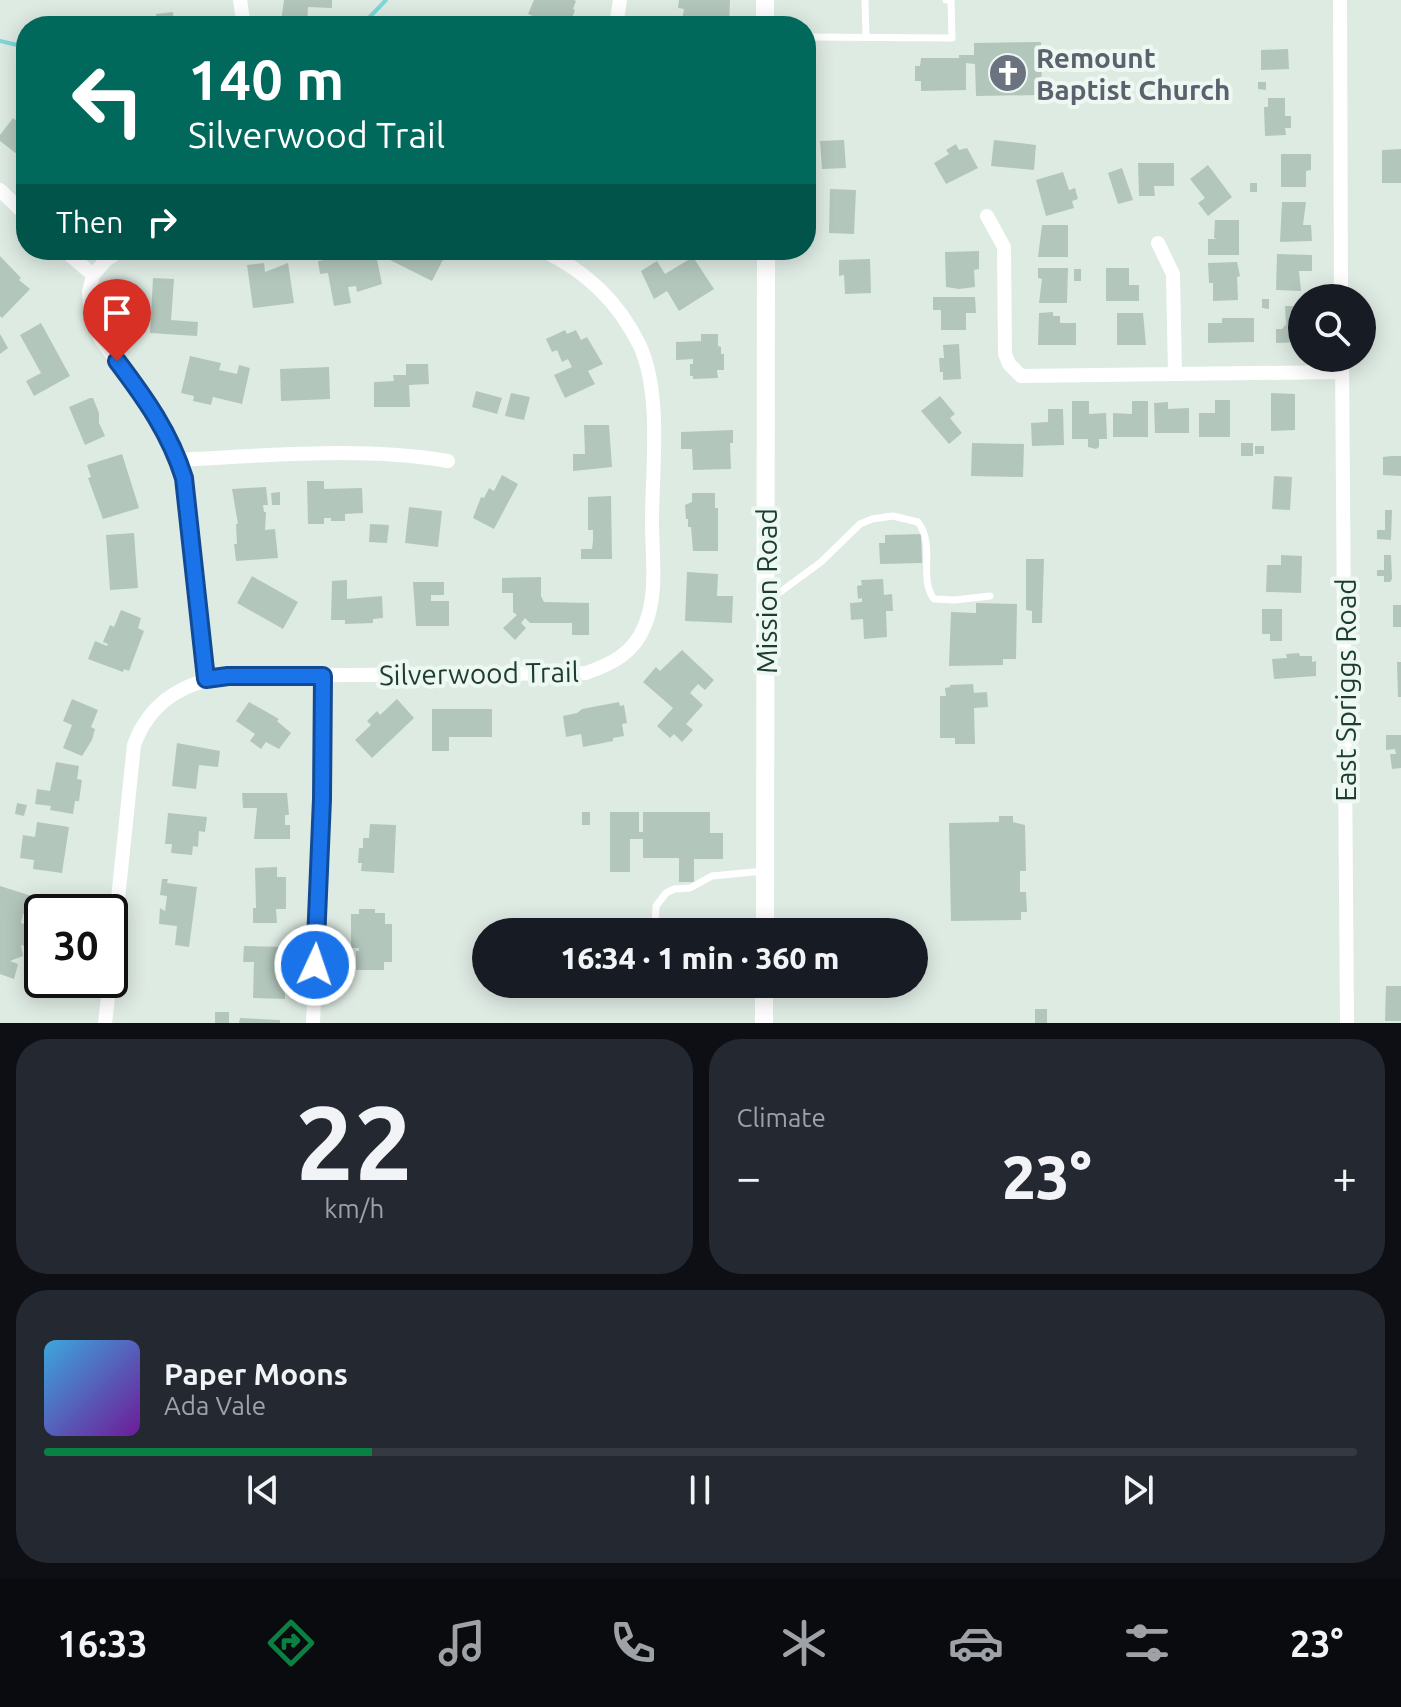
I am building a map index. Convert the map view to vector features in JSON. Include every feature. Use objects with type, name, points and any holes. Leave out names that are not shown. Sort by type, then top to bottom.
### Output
[{"type":"street","points":[[1340,0],[1341,284]]},
{"type":"street","points":[[0,190],[16,205]]},
{"type":"street","points":[[987,216],[1003,242],[1005,354],[1021,376],[1288,368]]},
{"type":"street","points":[[1158,243],[1173,274],[1175,373]]},
{"type":"street","points":[[76,260],[93,275]]},
{"type":"street","points":[[106,260],[93,275],[89,308],[94,327],[157,417],[179,461],[188,494],[206,679]]},
{"type":"street","name":"Silverwood Trail","points":[[119,894],[134,745],[143,724],[155,708],[177,691],[206,679],[228,676],[586,673],[608,666],[625,654],[645,627],[652,603],[653,575],[653,408],[648,368],[630,328],[606,294],[578,270],[560,260]]},
{"type":"street","name":"Mission Road","points":[[765,918],[766,260]]},
{"type":"street","name":"East Spriggs Road","points":[[1342,372],[1347,1023]]},
{"type":"street","points":[[179,461],[357,454],[406,454],[448,461]]},
{"type":"street","points":[[313,1023],[322,821],[323,676]]},
{"type":"street","name":"Silverwood Trail","points":[[105,1023],[108,998]]},
{"type":"street","points":[[764,998],[764,1023]]},
{"type":"lane","points":[[865,0],[866,37]]},
{"type":"lane","points":[[816,37],[952,38],[951,0],[946,0]]},
{"type":"lane","points":[[766,602],[821,562],[860,524],[893,516],[918,522],[925,530],[929,587],[934,599],[990,596]]},
{"type":"lane","points":[[656,918],[656,906],[666,893],[674,889],[690,888],[712,876],[765,871]]},
{"type":"building","points":[[284,0],[332,0],[332,8],[308,7],[308,16],[282,16]]},
{"type":"building","points":[[534,0],[576,1],[573,16],[528,14]]},
{"type":"building","points":[[679,0],[730,0],[729,16],[683,16],[684,9],[678,8]]},
{"type":"building","points":[[173,12],[173,16],[156,16]]},
{"type":"building","name":"Remount Baptist Church","points":[[1041,42],[1042,95],[976,96],[975,64],[966,63],[966,90],[921,91],[921,81],[915,81],[915,66],[920,66],[921,58],[974,55],[974,43]]},
{"type":"building","points":[[1288,49],[1289,69],[1261,70],[1261,50]]},
{"type":"building","points":[[1258,82],[1266,82],[1266,90],[1258,89]]},
{"type":"building","points":[[1268,98],[1285,98],[1285,116],[1291,116],[1291,128],[1285,128],[1286,135],[1265,136],[1264,107],[1268,107]]},
{"type":"building","points":[[13,118],[16,120],[16,153],[0,141],[0,135]]},
{"type":"building","points":[[844,140],[846,168],[822,169],[820,141]]},
{"type":"building","points":[[994,140],[1036,145],[1034,170],[991,166]]},
{"type":"building","points":[[956,144],[959,150],[967,148],[978,168],[946,184],[934,163],[949,154],[946,150]]},
{"type":"building","points":[[1401,149],[1401,183],[1382,183],[1382,150]]},
{"type":"building","points":[[1281,154],[1311,154],[1306,187],[1281,187]]},
{"type":"building","points":[[1138,163],[1174,163],[1174,186],[1154,186],[1155,196],[1139,196]]},
{"type":"building","points":[[1208,165],[1232,197],[1208,216],[1198,203],[1205,198],[1190,179]]},
{"type":"building","points":[[1122,168],[1133,200],[1118,204],[1108,173]]},
{"type":"building","points":[[1063,172],[1069,190],[1075,188],[1078,199],[1072,201],[1074,208],[1046,216],[1036,180]]},
{"type":"building","points":[[1250,183],[1257,183],[1257,192],[1250,192]]},
{"type":"building","points":[[830,189],[856,190],[854,234],[829,233]]},
{"type":"building","points":[[1282,202],[1306,202],[1303,225],[1311,225],[1312,241],[1280,242]]},
{"type":"building","points":[[1215,220],[1239,220],[1239,255],[1208,255],[1208,239],[1217,239],[1214,238]]},
{"type":"building","points":[[1042,225],[1068,225],[1068,257],[1038,257]]},
{"type":"building","points":[[979,251],[979,269],[974,270],[975,287],[946,287],[945,252]]},
{"type":"building","points":[[1277,254],[1312,255],[1312,271],[1299,271],[1300,284],[1288,284],[1288,290],[1276,290]]},
{"type":"building","points":[[0,256],[30,289],[2,318],[0,316]]},
{"type":"building","points":[[870,259],[871,293],[845,294],[844,275],[839,276],[839,260]]},
{"type":"building","points":[[377,260],[382,284],[357,292],[356,286],[348,287],[351,303],[334,306],[328,273],[320,274],[318,261]]},
{"type":"building","points":[[390,260],[443,260],[432,281]]},
{"type":"building","points":[[688,260],[695,260],[714,289],[679,311],[667,291],[654,299],[641,271],[657,261],[665,274]]},
{"type":"building","points":[[1237,262],[1240,276],[1237,277],[1238,300],[1213,301],[1208,263]]},
{"type":"building","points":[[264,263],[265,272],[288,263],[294,303],[253,308],[247,265]]},
{"type":"building","points":[[1038,268],[1068,268],[1067,303],[1039,303],[1042,279],[1038,278]]},
{"type":"building","points":[[1106,268],[1129,268],[1129,285],[1139,285],[1139,301],[1106,301]]},
{"type":"building","points":[[1074,269],[1081,269],[1081,281],[1074,281]]},
{"type":"building","points":[[153,278],[174,279],[171,320],[198,322],[197,336],[150,333]]},
{"type":"building","points":[[933,297],[975,297],[976,313],[966,313],[966,330],[941,330],[941,310],[933,310]]},
{"type":"building","points":[[1262,299],[1269,299],[1269,309],[1262,308]]},
{"type":"building","points":[[1285,306],[1288,306],[1288,343],[1276,343],[1276,329],[1282,329],[1286,324]]},
{"type":"building","points":[[1053,312],[1053,316],[1060,316],[1060,323],[1076,323],[1076,345],[1038,345],[1039,313]]},
{"type":"building","points":[[1117,313],[1143,313],[1146,345],[1117,345]]},
{"type":"building","points":[[1222,318],[1254,318],[1254,342],[1208,343],[1208,323],[1222,323]]},
{"type":"building","points":[[41,323],[70,376],[34,396],[26,381],[41,373],[20,335]]},
{"type":"building","points":[[565,330],[567,334],[576,330],[581,340],[587,337],[603,364],[588,371],[595,384],[565,398],[554,375],[572,367],[568,359],[562,362],[557,350],[552,352],[546,339]]},
{"type":"building","points":[[0,334],[8,348],[0,354]]},
{"type":"building","points":[[701,334],[718,334],[718,346],[724,354],[724,370],[717,370],[718,378],[693,379],[690,364],[693,364],[693,359],[676,360],[676,342],[701,341]]},
{"type":"building","points":[[959,344],[961,379],[943,380],[939,358],[944,358],[943,345]]},
{"type":"building","points":[[190,356],[221,363],[219,370],[237,374],[239,365],[250,368],[242,404],[213,397],[211,405],[193,401],[194,396],[181,393]]},
{"type":"building","points":[[406,364],[428,364],[429,384],[409,385],[410,407],[374,407],[374,382],[394,381],[393,375],[406,375]]},
{"type":"building","points":[[329,367],[330,399],[281,401],[280,369]]},
{"type":"building","points":[[476,391],[502,398],[497,414],[472,407]]},
{"type":"building","points":[[511,393],[530,397],[524,420],[505,416]]},
{"type":"building","points":[[1271,393],[1295,394],[1295,430],[1271,431]]},
{"type":"building","points":[[940,396],[955,414],[950,418],[962,433],[949,444],[921,411]]},
{"type":"building","points":[[93,398],[99,413],[99,423],[105,436],[85,445],[69,407]]},
{"type":"building","points":[[1215,400],[1230,400],[1230,437],[1199,437],[1199,413],[1215,413]]},
{"type":"building","points":[[1072,401],[1089,401],[1089,414],[1106,413],[1107,439],[1099,439],[1096,449],[1088,447],[1088,439],[1072,439]]},
{"type":"building","points":[[1132,401],[1148,401],[1148,437],[1113,437],[1113,413],[1132,414]]},
{"type":"building","points":[[1168,402],[1168,409],[1189,408],[1189,433],[1155,433],[1154,403]]},
{"type":"building","points":[[1048,409],[1063,409],[1064,445],[1032,446],[1031,423],[1048,422]]},
{"type":"building","points":[[584,425],[609,425],[612,467],[573,471],[573,454],[585,454]]},
{"type":"building","points":[[733,430],[731,469],[693,470],[692,449],[681,449],[681,432]]},
{"type":"building","points":[[972,443],[1024,444],[1023,477],[971,476]]},
{"type":"building","points":[[1241,443],[1253,443],[1253,456],[1241,456]]},
{"type":"building","points":[[1255,446],[1264,446],[1264,454],[1255,454]]},
{"type":"building","points":[[122,454],[139,508],[103,519],[88,478],[91,477],[87,465]]},
{"type":"building","points":[[1401,456],[1401,476],[1383,475],[1383,457]]},
{"type":"building","points":[[502,475],[518,484],[494,529],[473,518],[481,497],[484,498],[489,488],[494,491]]},
{"type":"building","points":[[1274,476],[1292,477],[1290,510],[1272,509]]},
{"type":"building","points":[[307,481],[324,481],[324,489],[362,488],[363,513],[345,514],[345,521],[324,518],[324,524],[308,524]]},
{"type":"building","points":[[266,487],[268,505],[263,505],[266,512],[265,530],[275,529],[278,558],[236,561],[234,544],[237,544],[238,524],[232,489]]},
{"type":"building","points":[[280,492],[280,505],[272,505],[271,493]]},
{"type":"building","points":[[692,493],[715,493],[718,551],[693,551],[685,505],[692,502]]},
{"type":"building","points":[[611,496],[612,559],[581,559],[581,549],[592,549],[593,541],[593,530],[588,530],[588,497]]},
{"type":"building","points":[[409,507],[442,511],[438,547],[405,543]]},
{"type":"building","points":[[1385,510],[1392,510],[1391,540],[1377,539],[1377,530],[1385,530]]},
{"type":"building","points":[[370,524],[389,525],[387,543],[369,542]]},
{"type":"building","points":[[134,533],[138,588],[110,590],[106,535]]},
{"type":"building","points":[[921,534],[922,563],[880,564],[879,543],[885,543],[885,535]]},
{"type":"building","points":[[1281,555],[1302,556],[1301,593],[1266,592],[1267,565],[1281,565]]},
{"type":"building","points":[[1384,555],[1391,555],[1390,582],[1384,582],[1384,576],[1377,576],[1377,570],[1384,570]]},
{"type":"building","points":[[1026,559],[1044,559],[1042,623],[1032,623],[1032,611],[1026,610]]},
{"type":"building","points":[[687,572],[718,574],[717,596],[733,596],[732,623],[685,621]]},
{"type":"building","points":[[252,576],[298,602],[283,629],[237,603]]},
{"type":"building","points":[[541,577],[544,602],[589,603],[589,635],[572,635],[572,623],[530,623],[525,618],[521,623],[526,628],[515,640],[503,628],[517,615],[513,612],[513,593],[502,593],[502,578]]},
{"type":"building","points":[[883,579],[884,595],[892,594],[893,611],[886,611],[887,637],[864,639],[863,619],[851,620],[850,603],[862,602],[862,598],[858,599],[857,586],[862,585],[861,580]]},
{"type":"building","points":[[347,580],[347,599],[382,596],[383,618],[373,619],[373,623],[345,624],[345,620],[331,620],[332,581]]},
{"type":"building","points":[[413,582],[444,582],[444,595],[431,595],[431,601],[449,601],[449,626],[416,626]]},
{"type":"building","points":[[976,603],[1017,604],[1016,659],[1003,659],[1003,665],[949,666],[951,612],[976,613]]},
{"type":"building","points":[[1393,605],[1401,605],[1401,627],[1393,627]]},
{"type":"building","points":[[1262,609],[1282,609],[1282,641],[1270,641],[1270,634],[1262,634]]},
{"type":"building","points":[[121,610],[141,618],[138,628],[144,631],[129,671],[124,669],[123,672],[88,659],[95,641],[107,646],[103,642]]},
{"type":"building","points":[[682,650],[714,680],[705,690],[698,684],[690,693],[703,705],[686,724],[693,730],[682,742],[674,734],[670,738],[657,726],[673,708],[643,682],[656,667],[660,671]]},
{"type":"building","points":[[1299,653],[1300,656],[1312,656],[1312,662],[1316,661],[1316,676],[1274,679],[1272,659]]},
{"type":"building","points":[[1397,662],[1401,662],[1401,697],[1398,697]]},
{"type":"building","points":[[973,684],[974,693],[987,692],[988,707],[974,708],[975,744],[955,744],[955,738],[940,738],[940,696],[946,696],[945,688],[950,685]]},
{"type":"building","points":[[72,699],[98,710],[91,727],[95,729],[92,740],[82,756],[63,748],[72,725],[63,721]]},
{"type":"building","points":[[397,699],[414,718],[372,758],[355,740],[371,725],[367,721],[377,711],[380,715]]},
{"type":"building","points":[[249,702],[279,719],[277,721],[291,733],[279,749],[266,742],[261,749],[250,741],[255,734],[236,721]]},
{"type":"building","points":[[619,702],[620,706],[624,705],[627,723],[622,724],[624,736],[583,747],[581,734],[566,737],[563,716]]},
{"type":"building","points":[[432,709],[492,709],[492,737],[449,737],[449,751],[432,751]]},
{"type":"building","points":[[1386,735],[1401,735],[1401,768],[1392,769],[1390,754],[1396,754],[1395,749],[1386,750]]},
{"type":"building","points":[[177,743],[220,751],[218,767],[199,765],[196,789],[172,786]]},
{"type":"building","points":[[56,762],[79,766],[77,779],[82,780],[79,801],[75,801],[73,814],[35,804],[37,789],[50,791]]},
{"type":"building","points":[[242,793],[287,793],[289,815],[285,815],[285,825],[290,825],[290,839],[254,839],[257,808],[243,808]]},
{"type":"building","points":[[17,803],[27,805],[24,816],[15,814]]},
{"type":"building","points":[[582,812],[590,812],[590,825],[582,825]]},
{"type":"building","points":[[610,812],[639,812],[639,832],[643,832],[643,812],[710,812],[710,833],[723,833],[723,859],[694,859],[694,882],[679,882],[679,858],[643,858],[643,839],[630,839],[630,872],[610,872]]},
{"type":"building","points":[[168,813],[207,817],[205,832],[199,831],[198,847],[193,846],[192,855],[171,853],[172,844],[165,844]]},
{"type":"building","points":[[999,816],[1013,816],[1013,822],[1025,825],[1026,871],[1020,871],[1020,892],[1026,892],[1027,912],[1021,912],[1021,920],[951,921],[949,823],[999,822]]},
{"type":"building","points":[[37,822],[69,827],[62,873],[33,869],[34,860],[20,858],[23,835],[35,837]]},
{"type":"building","points":[[370,824],[396,825],[394,873],[361,871],[359,848],[363,848],[363,838],[369,838]]},
{"type":"building","points":[[277,867],[277,877],[286,877],[286,909],[276,909],[277,923],[253,923],[253,908],[256,908],[255,868]]},
{"type":"building","points":[[162,879],[168,879],[167,883],[197,887],[189,947],[175,945],[177,926],[159,924],[160,908],[165,911],[167,896],[160,895]]},
{"type":"building","points":[[0,886],[25,894],[21,923],[24,924],[23,956],[10,961],[18,964],[14,979],[0,974]]},
{"type":"building","points":[[359,909],[375,909],[375,913],[385,913],[385,924],[392,924],[392,962],[384,962],[384,970],[356,970],[356,951],[359,948],[351,948],[351,914],[359,914]]},
{"type":"building","points":[[244,946],[286,947],[285,999],[253,998],[254,962],[243,962]]},
{"type":"building","points":[[1386,986],[1401,986],[1401,1021],[1385,1021]]},
{"type":"building","points":[[1035,1009],[1047,1009],[1047,1023],[1035,1023]]},
{"type":"building","points":[[215,1012],[229,1012],[229,1023],[215,1023]]},
{"type":"building","points":[[240,1018],[280,1020],[280,1023],[239,1023]]},
{"type":"waterway","points":[[371,16],[386,0]]},
{"type":"waterway","points":[[0,41],[16,45]]},
{"type":"place","name":"Remount Baptist Church","points":[[1008,73]]},
{"type":"route","points":[[117,361],[157,417],[174,449],[184,478],[206,679],[228,676],[323,676],[322,799],[315,965]]}]
